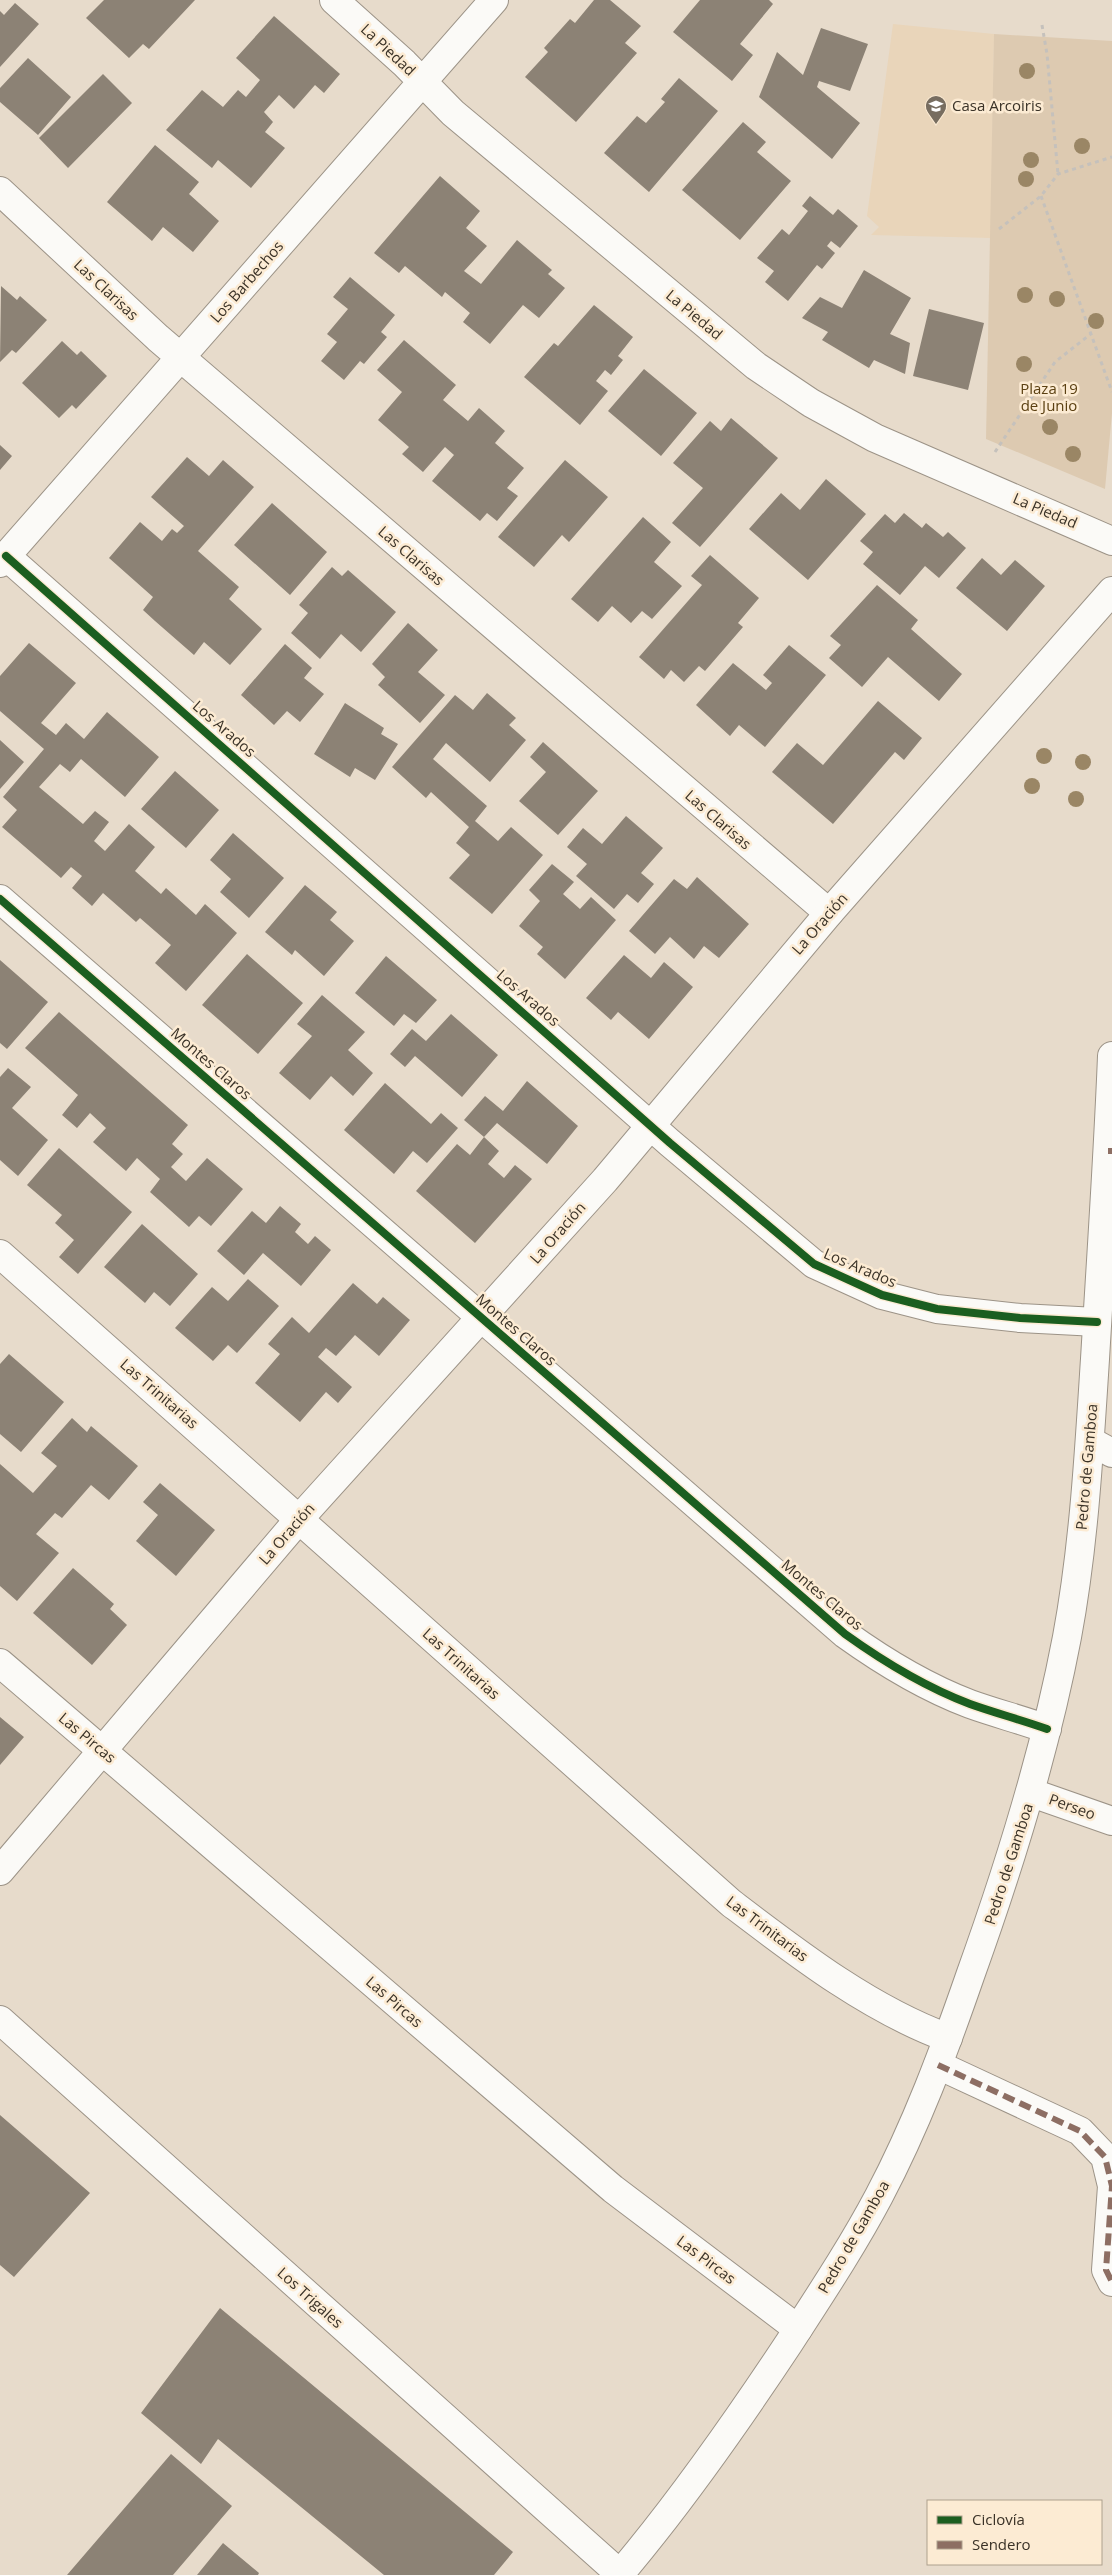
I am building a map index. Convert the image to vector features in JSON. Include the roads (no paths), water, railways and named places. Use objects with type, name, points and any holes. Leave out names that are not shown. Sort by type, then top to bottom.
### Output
[{"type":"street","name":"La Piedad","points":[[334,0],[453,113],[756,366],[803,398],[875,438],[1112,541]]},
{"type":"street","name":"Los Barbechos","points":[[3,559],[494,0]]},
{"type":"street","name":"Las Clarisas","points":[[0,191],[153,334],[181,356],[828,913]]},
{"type":"street","name":"Los Arados","points":[[3,559],[651,1124],[670,1143],[814,1264],[874,1291],[937,1309],[1020,1318],[1097,1322]]},
{"type":"street","name":"La Oración","points":[[0,1871],[300,1518],[482,1318],[651,1124],[828,913],[1112,592]]},
{"type":"street","name":"Montes Claros","points":[[0,899],[845,1634],[873,1654],[936,1689],[970,1704],[1047,1729]]},
{"type":"street","name":"Pedro de Gamboa","points":[[620,2575],[743,2413],[839,2268],[879,2197],[908,2138],[938,2065],[991,1918],[1032,1793],[1067,1635],[1081,1538],[1101,1447],[1097,1322],[1110,1151],[1112,1056]]},
{"type":"street","name":"Las Trinitarias","points":[[0,1254],[300,1518],[731,1903],[784,1944],[840,1981],[918,2027],[948,2038]]},
{"type":"street","name":"Las Pircas","points":[[0,1662],[613,2189],[798,2329]]},
{"type":"street","name":"Perseo","points":[[1032,1793],[1112,1821]]},
{"type":"street","name":"Los Trigales","points":[[0,2020],[620,2575]]},
{"type":"street","points":[[938,2065],[1080,2131],[1105,2157],[1112,2186],[1106,2270],[1112,2282]]},
{"type":"place","name":"Casa Arcoiris","points":[[936,125]]},
{"type":"park label","name":"Plaza 19 de Junio","points":[[1049,398]]}]
